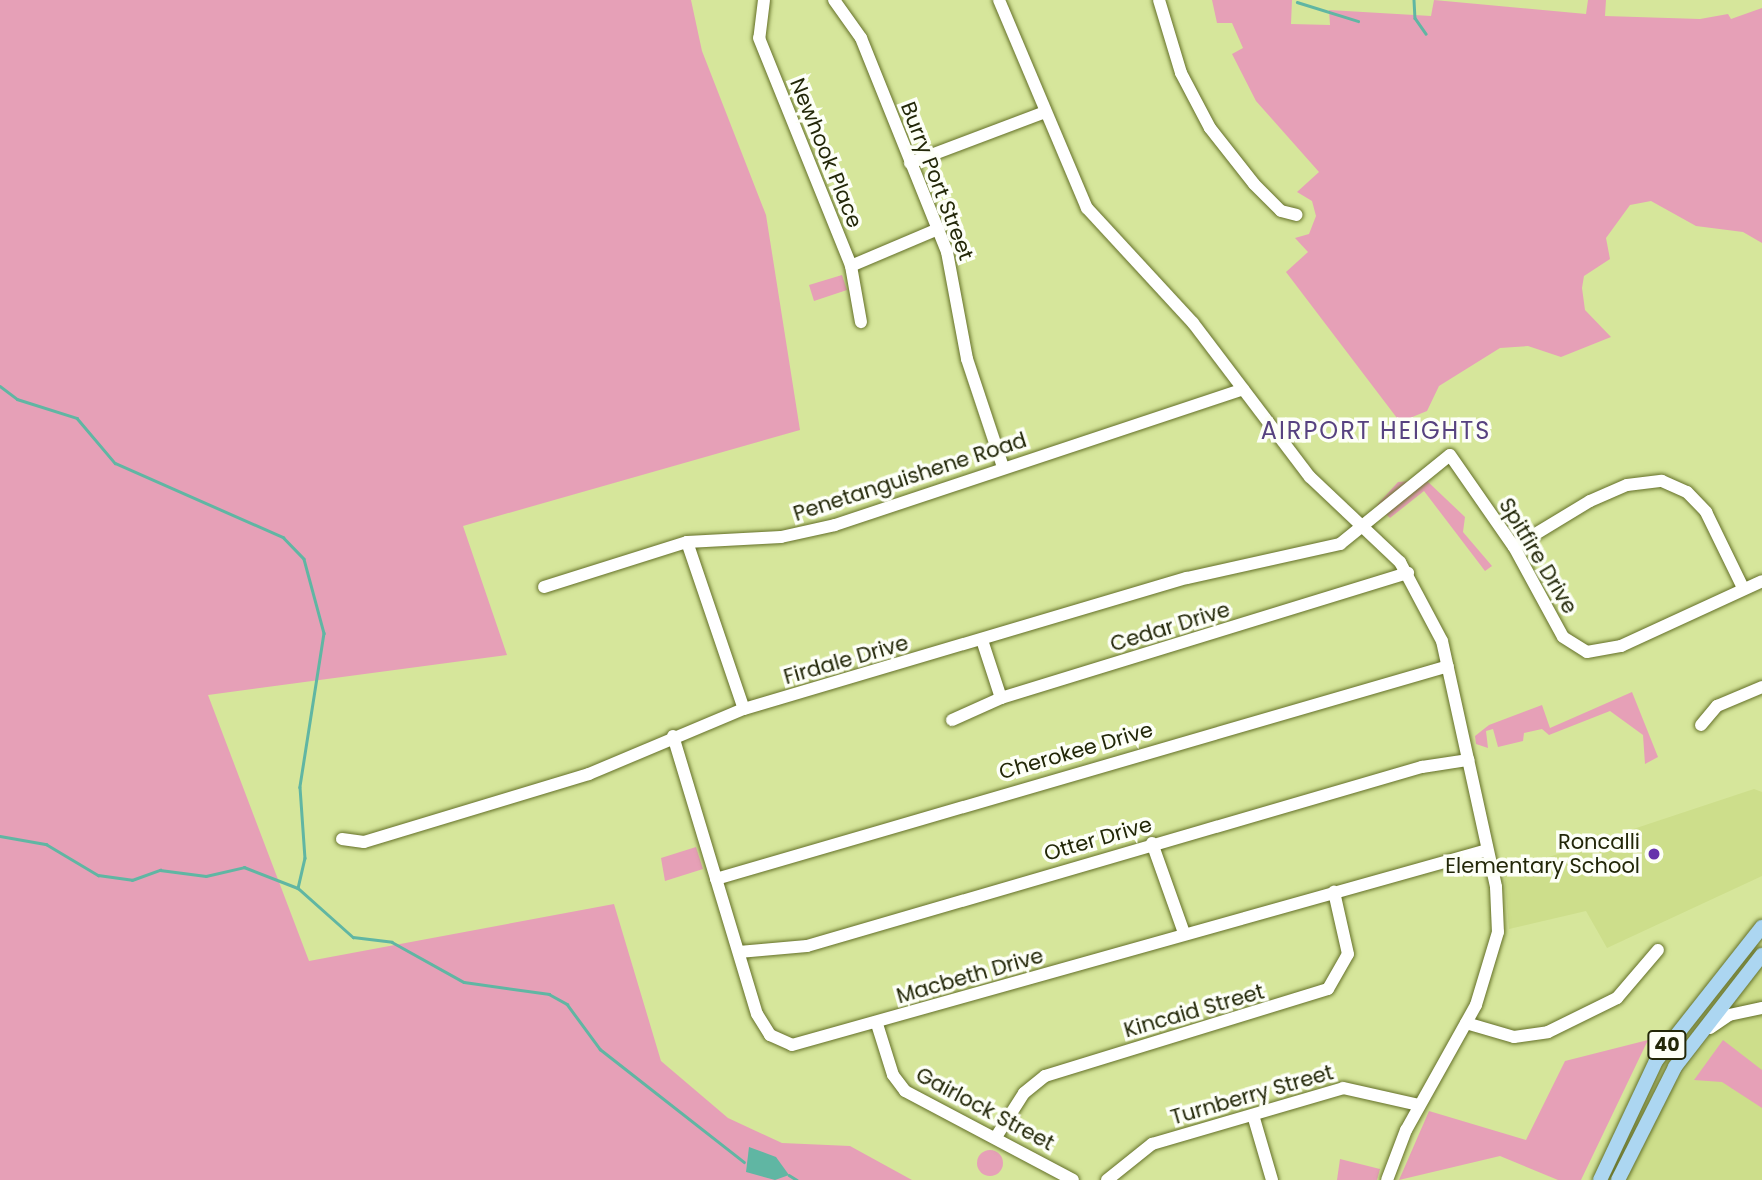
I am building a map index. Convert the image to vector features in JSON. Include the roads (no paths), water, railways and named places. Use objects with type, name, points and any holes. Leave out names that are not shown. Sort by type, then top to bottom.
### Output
[{"type":"main road","name":"40","points":[[1600,1180],[1656,1061],[1762,928]]},
{"type":"main road","name":"40","points":[[1618,1180],[1687,1050],[1762,955]]},
{"type":"street","name":"Newhook Place","points":[[764,0],[759,38],[851,266],[861,322]]},
{"type":"street","name":"Burry Port Street","points":[[834,0],[859,32],[938,229],[952,269],[967,359],[1003,467]]},
{"type":"street","points":[[999,0],[1042,113],[1087,208],[1193,323],[1302,468],[1364,525],[1408,573],[1436,624],[1448,666],[1487,849],[1497,932],[1490,968],[1466,1023],[1419,1105],[1387,1180]]},
{"type":"street","points":[[1159,0],[1181,73],[1210,128],[1254,184],[1281,211],[1297,215]]},
{"type":"street","points":[[910,163],[1042,113]]},
{"type":"street","points":[[851,266],[938,229]]},
{"type":"street","name":"Penetanguishene Road","points":[[544,587],[687,542],[818,530],[1243,389]]},
{"type":"street","name":"Firdale Drive","points":[[342,839],[364,842],[578,777],[744,709],[1186,578],[1331,547],[1364,525],[1450,454]]},
{"type":"street","name":"Spitfire Drive","points":[[1450,454],[1514,547],[1563,637],[1587,652],[1621,646],[1762,581]]},
{"type":"street","points":[[1514,547],[1590,501],[1627,485],[1662,481],[1704,508],[1742,589]]},
{"type":"street","points":[[687,542],[744,709]]},
{"type":"street","name":"Cedar Drive","points":[[952,720],[1001,698],[1408,573]]},
{"type":"street","points":[[982,640],[1001,698]]},
{"type":"street","name":"Cherokee Drive","points":[[716,879],[1448,666]]},
{"type":"street","points":[[1701,725],[1717,706],[1762,687]]},
{"type":"street","name":"Macbeth Drive","points":[[673,736],[762,1026],[781,1041],[806,1045],[1184,933],[1487,849]]},
{"type":"street","name":"Otter Drive","points":[[739,952],[807,946],[1152,843],[1422,767],[1468,760]]},
{"type":"street","points":[[1152,843],[1184,933]]},
{"type":"street","name":"Kincaid Street","points":[[996,1137],[1024,1093],[1045,1076],[1328,989],[1348,954],[1334,892]]},
{"type":"street","points":[[1466,1023],[1514,1037],[1548,1032],[1618,998],[1658,950]]},
{"type":"street","points":[[1687,1050],[1729,1014],[1762,1008]]},
{"type":"street","name":"Gairlock Street","points":[[877,1024],[893,1075],[905,1091],[1073,1180]]},
{"type":"street","name":"Turnberry Street","points":[[1107,1180],[1152,1144],[1350,1087],[1419,1105]]},
{"type":"street","points":[[1253,1115],[1272,1180]]},
{"type":"water","points":[[749,1147],[776,1157],[789,1175],[775,1180],[746,1172]]},
{"type":"waterway","points":[[1414,0],[1415,18],[1426,34]]},
{"type":"waterway","points":[[1297,2],[1358,21]]},
{"type":"waterway","points":[[0,386],[17,399],[77,418],[115,463],[283,537],[304,559],[324,633],[300,787],[305,858],[298,888]]},
{"type":"waterway","points":[[0,836],[46,844],[98,875],[132,880],[160,870],[206,876],[244,867],[298,888],[353,937],[392,942],[464,982],[549,994],[567,1004],[600,1049],[744,1162]]},
{"type":"waterway","points":[[789,1175],[797,1180]]},
{"type":"place","name":"Roncalli Elementary School","points":[[1654,854]]},
{"type":"district","name":"AIRPORT HEIGHTS","points":[[1376,431]]}]
